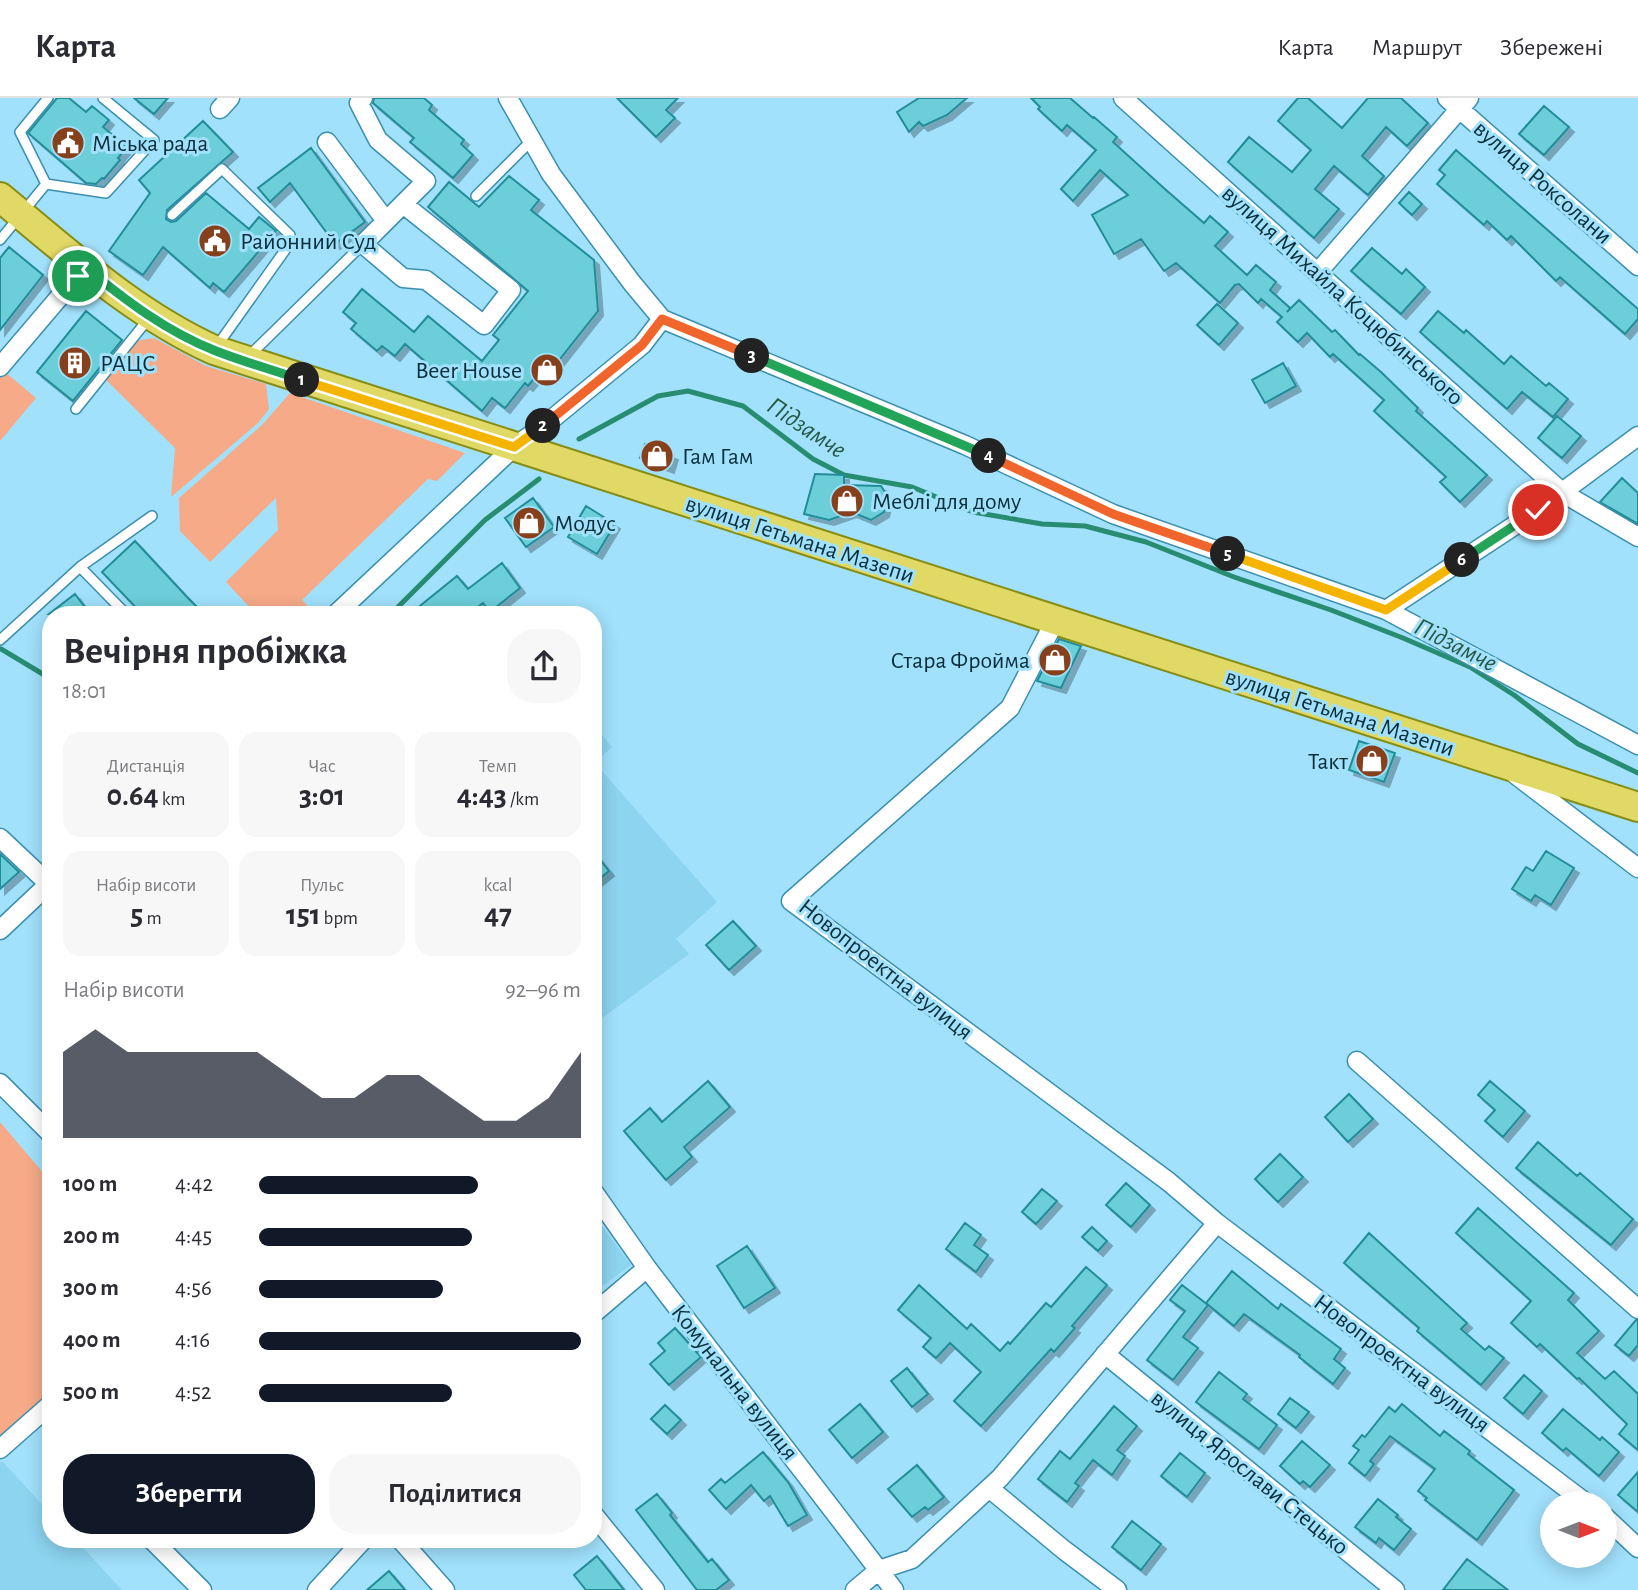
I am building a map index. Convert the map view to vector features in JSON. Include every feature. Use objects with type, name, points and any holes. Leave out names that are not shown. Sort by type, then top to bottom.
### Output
[{"type":"main road","name":"вулиця Гетьмана Мазепи","points":[[0,197],[120,296],[188,338],[214,350],[1638,807]]},
{"type":"street","points":[[363,98],[359,103],[378,140],[426,181],[363,244],[403,278],[426,279],[484,325],[511,290],[404,204]]},
{"type":"street","points":[[508,98],[551,174],[662,319],[965,445],[1113,514],[1386,610],[1638,745]]},
{"type":"street","name":"вулиця Михайла Коцюбинського","points":[[1124,98],[1563,492],[1638,537]]},
{"type":"street","points":[[1318,272],[1459,102]]},
{"type":"street","name":"вулиця Роксолани","points":[[1459,102],[1638,266]]},
{"type":"street","points":[[327,142],[386,221]]},
{"type":"street","points":[[0,367],[85,267]]},
{"type":"street","points":[[345,606],[514,447],[642,345],[662,319]]},
{"type":"street","points":[[1386,610],[1563,492],[1638,436]]},
{"type":"street","name":"Новопроектна вулиця","points":[[1055,621],[1010,708],[790,901],[1169,1182],[1217,1223],[1570,1491]]},
{"type":"street","points":[[1499,762],[1638,868]]},
{"type":"street","points":[[0,838],[42,876]]},
{"type":"street","points":[[0,930],[42,891]]},
{"type":"street","points":[[1357,1061],[1638,1310]]},
{"type":"street","points":[[0,1083],[42,1125]]},
{"type":"street","name":"Комунальна вулиця","points":[[602,1204],[647,1268],[894,1590]]},
{"type":"street","points":[[855,1590],[879,1570],[912,1559],[989,1488],[1217,1223]]},
{"type":"street","points":[[602,1306],[647,1268]]},
{"type":"street","name":"вулиця Ярослави Стецько","points":[[1105,1354],[1395,1590]]},
{"type":"street","points":[[0,1449],[42,1411]]},
{"type":"street","points":[[989,1488],[1117,1590]]},
{"type":"street","points":[[602,1525],[655,1590]]},
{"type":"street","points":[[1617,1529],[1638,1549]]},
{"type":"street","points":[[160,1548],[202,1590]]},
{"type":"street","points":[[317,1590],[350,1548]]},
{"type":"street","points":[[408,1548],[444,1590]]},
{"type":"lane","points":[[46,184],[20,132],[48,98]]},
{"type":"lane","points":[[46,184],[106,193],[154,140],[103,98]]},
{"type":"lane","points":[[476,196],[532,140]]},
{"type":"lane","points":[[172,215],[222,169],[290,235],[288,246],[214,350]]},
{"type":"lane","points":[[0,240],[46,184]]},
{"type":"lane","points":[[244,361],[363,244]]},
{"type":"lane","points":[[76,409],[150,316]]},
{"type":"lane","points":[[0,640],[80,567],[152,516]]},
{"type":"lane","points":[[80,567],[118,606]]},
{"type":"shaded area","points":[[154,338],[206,366],[266,384],[269,409],[258,423],[171,497],[175,448],[105,379],[135,341]]},
{"type":"shaded area","points":[[5,372],[36,398],[0,441],[0,378]]},
{"type":"shaded area","points":[[290,393],[465,453],[437,481],[428,479],[302,600],[308,606],[248,606],[226,582],[278,530],[276,498],[210,562],[180,531],[179,498],[262,425]]},
{"type":"shaded area","points":[[602,735],[612,747],[602,756]]},
{"type":"shaded area","points":[[602,771],[717,902],[676,939],[689,954],[602,1018]]},
{"type":"shaded area","points":[[0,1122],[42,1171],[42,1409],[0,1444]]},
{"type":"shaded area","points":[[602,1226],[631,1265],[602,1286]]},
{"type":"shaded area","points":[[2,1461],[42,1504],[42,1548],[83,1548],[122,1590],[0,1590]]},
{"type":"building","name":"Міська рада","points":[[57,98],[69,98],[86,112],[92,106],[109,120],[103,127],[127,147],[118,158],[120,160],[104,179],[96,184],[86,183],[28,133]]},
{"type":"building","points":[[134,98],[168,98],[154,114]]},
{"type":"building","points":[[374,98],[424,98],[432,105],[429,110],[464,140],[461,144],[473,155],[453,178],[410,142],[414,138],[373,103]]},
{"type":"building","points":[[617,98],[678,98],[666,110],[675,118],[656,137]]},
{"type":"building","points":[[919,98],[967,98],[947,115],[923,126],[919,122],[909,132],[897,112]]},
{"type":"building","points":[[1031,98],[1070,98],[1094,117],[1117,137],[1113,142],[1204,223],[1210,216],[1228,232],[1215,246],[1247,275],[1256,265],[1276,282],[1270,290],[1290,308],[1287,312],[1299,300],[1332,332],[1335,330],[1359,355],[1381,372],[1418,408],[1416,411],[1487,475],[1460,502],[1440,482],[1446,477],[1374,411],[1384,400],[1333,354],[1330,357],[1307,333],[1298,342],[1277,322],[1282,317],[1261,299],[1258,303],[1239,284],[1235,285],[1220,303],[1176,263],[1164,271],[1141,239],[1114,254],[1092,215],[1128,195],[1100,170],[1073,201],[1061,189],[1096,150],[1067,125],[1062,131],[1038,109],[1040,107]]},
{"type":"building","points":[[1298,98],[1308,98],[1342,128],[1368,98],[1401,98],[1428,123],[1407,146],[1386,127],[1362,156],[1384,176],[1368,195],[1334,166],[1315,189],[1339,209],[1314,238],[1228,162],[1249,137],[1292,172],[1311,150],[1278,121]]},
{"type":"building","points":[[1544,106],[1569,127],[1544,155],[1519,134]]},
{"type":"building","points":[[203,121],[233,152],[167,210],[166,219],[176,221],[206,193],[249,229],[259,217],[276,231],[224,292],[213,283],[210,288],[163,247],[143,275],[109,251],[150,193],[139,180]]},
{"type":"building","points":[[311,148],[365,222],[335,244],[290,183],[270,202],[258,188]]},
{"type":"building","points":[[1456,150],[1638,309],[1638,319],[1625,334],[1560,277],[1556,281],[1511,236],[1507,240],[1487,221],[1484,225],[1437,184],[1445,175],[1439,170]]},
{"type":"building","points":[[509,176],[539,200],[531,210],[594,260],[598,311],[552,369],[546,364],[528,386],[525,383],[505,408],[492,398],[482,411],[405,344],[395,356],[382,346],[377,351],[351,329],[356,323],[343,312],[362,289],[414,332],[428,316],[482,361],[499,340],[493,335],[528,291],[428,207],[449,182],[479,207]]},
{"type":"building","points":[[1409,192],[1422,204],[1412,215],[1399,203]]},
{"type":"building","points":[[9,247],[43,275],[0,330],[0,258]]},
{"type":"building","points":[[1372,248],[1402,274],[1406,269],[1425,287],[1401,314],[1351,271]]},
{"type":"building","points":[[1217,304],[1238,323],[1219,345],[1197,325]]},
{"type":"building","name":"РАЦС","points":[[86,311],[122,340],[73,401],[37,372]]},
{"type":"building","points":[[1438,311],[1464,333],[1466,330],[1504,364],[1511,356],[1546,386],[1549,383],[1568,399],[1553,417],[1522,392],[1507,409],[1420,332]]},
{"type":"building","points":[[1283,363],[1296,386],[1265,403],[1252,380]]},
{"type":"building","points":[[1557,416],[1581,436],[1562,458],[1538,438]]},
{"type":"building","name":"Гам Гам","points":[[645,444],[673,455],[669,468],[640,458]]},
{"type":"building","name":"Меблі для дому","points":[[815,474],[844,475],[844,485],[881,486],[888,497],[884,512],[871,520],[852,512],[829,520],[804,514]]},
{"type":"building","points":[[1622,478],[1638,493],[1638,524],[1600,502]]},
{"type":"building","name":"Модус","points":[[533,498],[554,527],[526,547],[505,518]]},
{"type":"building","points":[[586,506],[615,524],[597,554],[568,537]]},
{"type":"building","points":[[135,541],[196,606],[134,606],[102,572]]},
{"type":"building","points":[[502,563],[520,588],[498,606],[485,606],[483,603],[479,606],[420,606],[457,576],[468,589]]},
{"type":"building","points":[[75,594],[84,606],[59,606]]},
{"type":"building","name":"Стара Фройма","points":[[1059,639],[1081,646],[1061,688],[1037,681]]},
{"type":"building","name":"Такт","points":[[1359,741],[1395,753],[1384,782],[1349,770]]},
{"type":"building","points":[[1546,851],[1574,868],[1551,905],[1535,895],[1531,901],[1512,889],[1526,867],[1533,871]]},
{"type":"building","points":[[0,854],[19,872],[0,889]]},
{"type":"building","points":[[602,862],[609,871],[602,877]]},
{"type":"building","points":[[733,921],[756,946],[729,970],[706,945]]},
{"type":"building","points":[[708,1081],[730,1107],[684,1147],[692,1157],[666,1180],[624,1131],[650,1108],[662,1122]]},
{"type":"building","points":[[1490,1081],[1525,1111],[1503,1137],[1485,1121],[1495,1110],[1478,1095]]},
{"type":"building","points":[[1349,1094],[1373,1119],[1348,1142],[1325,1117]]},
{"type":"building","points":[[1538,1142],[1577,1176],[1580,1173],[1633,1219],[1611,1245],[1516,1168]]},
{"type":"building","points":[[1280,1154],[1303,1177],[1278,1202],[1255,1179]]},
{"type":"building","points":[[1126,1183],[1150,1205],[1131,1227],[1106,1205]]},
{"type":"building","points":[[1042,1189],[1057,1201],[1036,1224],[1022,1212]]},
{"type":"building","points":[[1478,1208],[1574,1293],[1568,1300],[1599,1331],[1577,1353],[1605,1379],[1614,1371],[1638,1394],[1638,1450],[1619,1434],[1627,1424],[1540,1344],[1537,1347],[1511,1323],[1531,1301],[1456,1233]]},
{"type":"building","points":[[965,1223],[981,1235],[974,1245],[988,1255],[976,1272],[946,1249]]},
{"type":"building","points":[[1092,1227],[1107,1241],[1098,1251],[1082,1237]]},
{"type":"building","points":[[1369,1233],[1467,1323],[1461,1329],[1485,1350],[1489,1346],[1504,1358],[1481,1385],[1417,1331],[1419,1328],[1344,1263]]},
{"type":"building","points":[[747,1246],[775,1288],[744,1308],[717,1266]]},
{"type":"building","points":[[1086,1267],[1107,1285],[1054,1352],[1051,1349],[981,1426],[954,1401],[981,1372],[950,1343],[936,1358],[923,1347],[931,1338],[898,1310],[919,1285],[967,1329],[971,1324],[1000,1351],[1008,1342],[1010,1344],[1046,1303],[1051,1307]]},
{"type":"building","points":[[1232,1271],[1278,1309],[1281,1304],[1341,1349],[1334,1359],[1345,1368],[1333,1384],[1299,1357],[1300,1355],[1244,1314],[1234,1326],[1206,1303]]},
{"type":"building","points":[[1182,1285],[1208,1305],[1183,1337],[1198,1348],[1173,1380],[1147,1360],[1185,1311],[1170,1300]]},
{"type":"building","points":[[1636,1320],[1638,1345],[1629,1356],[1615,1345]]},
{"type":"building","points":[[675,1328],[701,1357],[669,1385],[650,1364],[665,1351],[658,1343]]},
{"type":"building","points":[[907,1368],[928,1394],[912,1407],[891,1381]]},
{"type":"building","points":[[1219,1372],[1247,1394],[1243,1399],[1277,1425],[1259,1449],[1196,1402]]},
{"type":"building","points":[[1524,1375],[1542,1391],[1523,1414],[1504,1398]]},
{"type":"building","points":[[1290,1398],[1309,1412],[1296,1428],[1278,1414]]},
{"type":"building","points":[[860,1404],[883,1432],[852,1458],[829,1430]]},
{"type":"building","points":[[1402,1404],[1440,1436],[1444,1431],[1470,1451],[1468,1454],[1514,1490],[1477,1540],[1425,1500],[1427,1498],[1418,1491],[1435,1469],[1390,1436],[1370,1461],[1374,1464],[1365,1476],[1349,1463],[1359,1450],[1353,1446],[1362,1435],[1365,1437],[1389,1407],[1395,1412]]},
{"type":"building","points":[[665,1405],[681,1420],[667,1434],[651,1419]]},
{"type":"building","points":[[1114,1406],[1137,1426],[1117,1450],[1125,1456],[1112,1475],[1093,1460],[1075,1483],[1079,1486],[1067,1502],[1038,1479],[1060,1451],[1070,1459]]},
{"type":"building","points":[[1563,1409],[1619,1452],[1599,1476],[1566,1448],[1563,1451],[1542,1433]]},
{"type":"building","points":[[1302,1441],[1330,1465],[1310,1487],[1303,1481],[1300,1484],[1280,1466]]},
{"type":"building","points":[[763,1452],[788,1482],[807,1515],[788,1526],[770,1496],[764,1501],[751,1485],[726,1509],[709,1490],[721,1479],[725,1483]]},
{"type":"building","points":[[1180,1453],[1205,1473],[1187,1497],[1161,1476]]},
{"type":"building","points":[[917,1465],[944,1497],[928,1510],[925,1507],[912,1517],[888,1489]]},
{"type":"building","points":[[1638,1472],[1638,1512],[1618,1495]]},
{"type":"building","points":[[657,1494],[672,1513],[670,1515],[708,1562],[712,1559],[729,1580],[716,1590],[697,1590],[636,1510]]},
{"type":"building","points":[[1378,1499],[1411,1529],[1394,1550],[1379,1538],[1376,1543],[1355,1527]]},
{"type":"building","points":[[1132,1521],[1161,1544],[1141,1570],[1112,1547]]},
{"type":"building","points":[[597,1556],[624,1590],[586,1590],[574,1575]]},
{"type":"building","points":[[1467,1559],[1508,1590],[1443,1590]]},
{"type":"building","points":[[389,1571],[405,1590],[367,1590]]},
{"type":"waterway","name":"Підзамче","points":[[579,439],[658,396],[688,391],[743,406],[813,459],[844,475],[912,487],[973,512],[1042,524],[1085,526],[1146,542],[1403,638],[1470,667],[1514,695],[1578,744],[1638,773]]},
{"type":"waterway","name":"Підзамче","points":[[399,606],[485,520],[539,479]]},
{"type":"waterway","name":"Підзамче","points":[[1,649],[42,674]]},
{"type":"place","name":"Міська рада","points":[[68,143]]},
{"type":"place","name":"Районний Суд","points":[[215,241]]},
{"type":"place","name":"РАЦС","points":[[75,363]]},
{"type":"place","name":"Beer House","points":[[547,370]]},
{"type":"place","name":"Гам Гам","points":[[657,456]]},
{"type":"place","name":"Меблі для дому","points":[[847,501]]},
{"type":"place","name":"Модус","points":[[529,523]]},
{"type":"place","name":"Стара Фройма","points":[[1055,660]]},
{"type":"place","name":"Такт","points":[[1372,761]]},
{"type":"route","points":[[78,276],[85,267],[120,296],[164,325],[214,350],[514,447],[642,345],[662,319],[965,445],[1113,514],[1386,610],[1538,510]]}]
